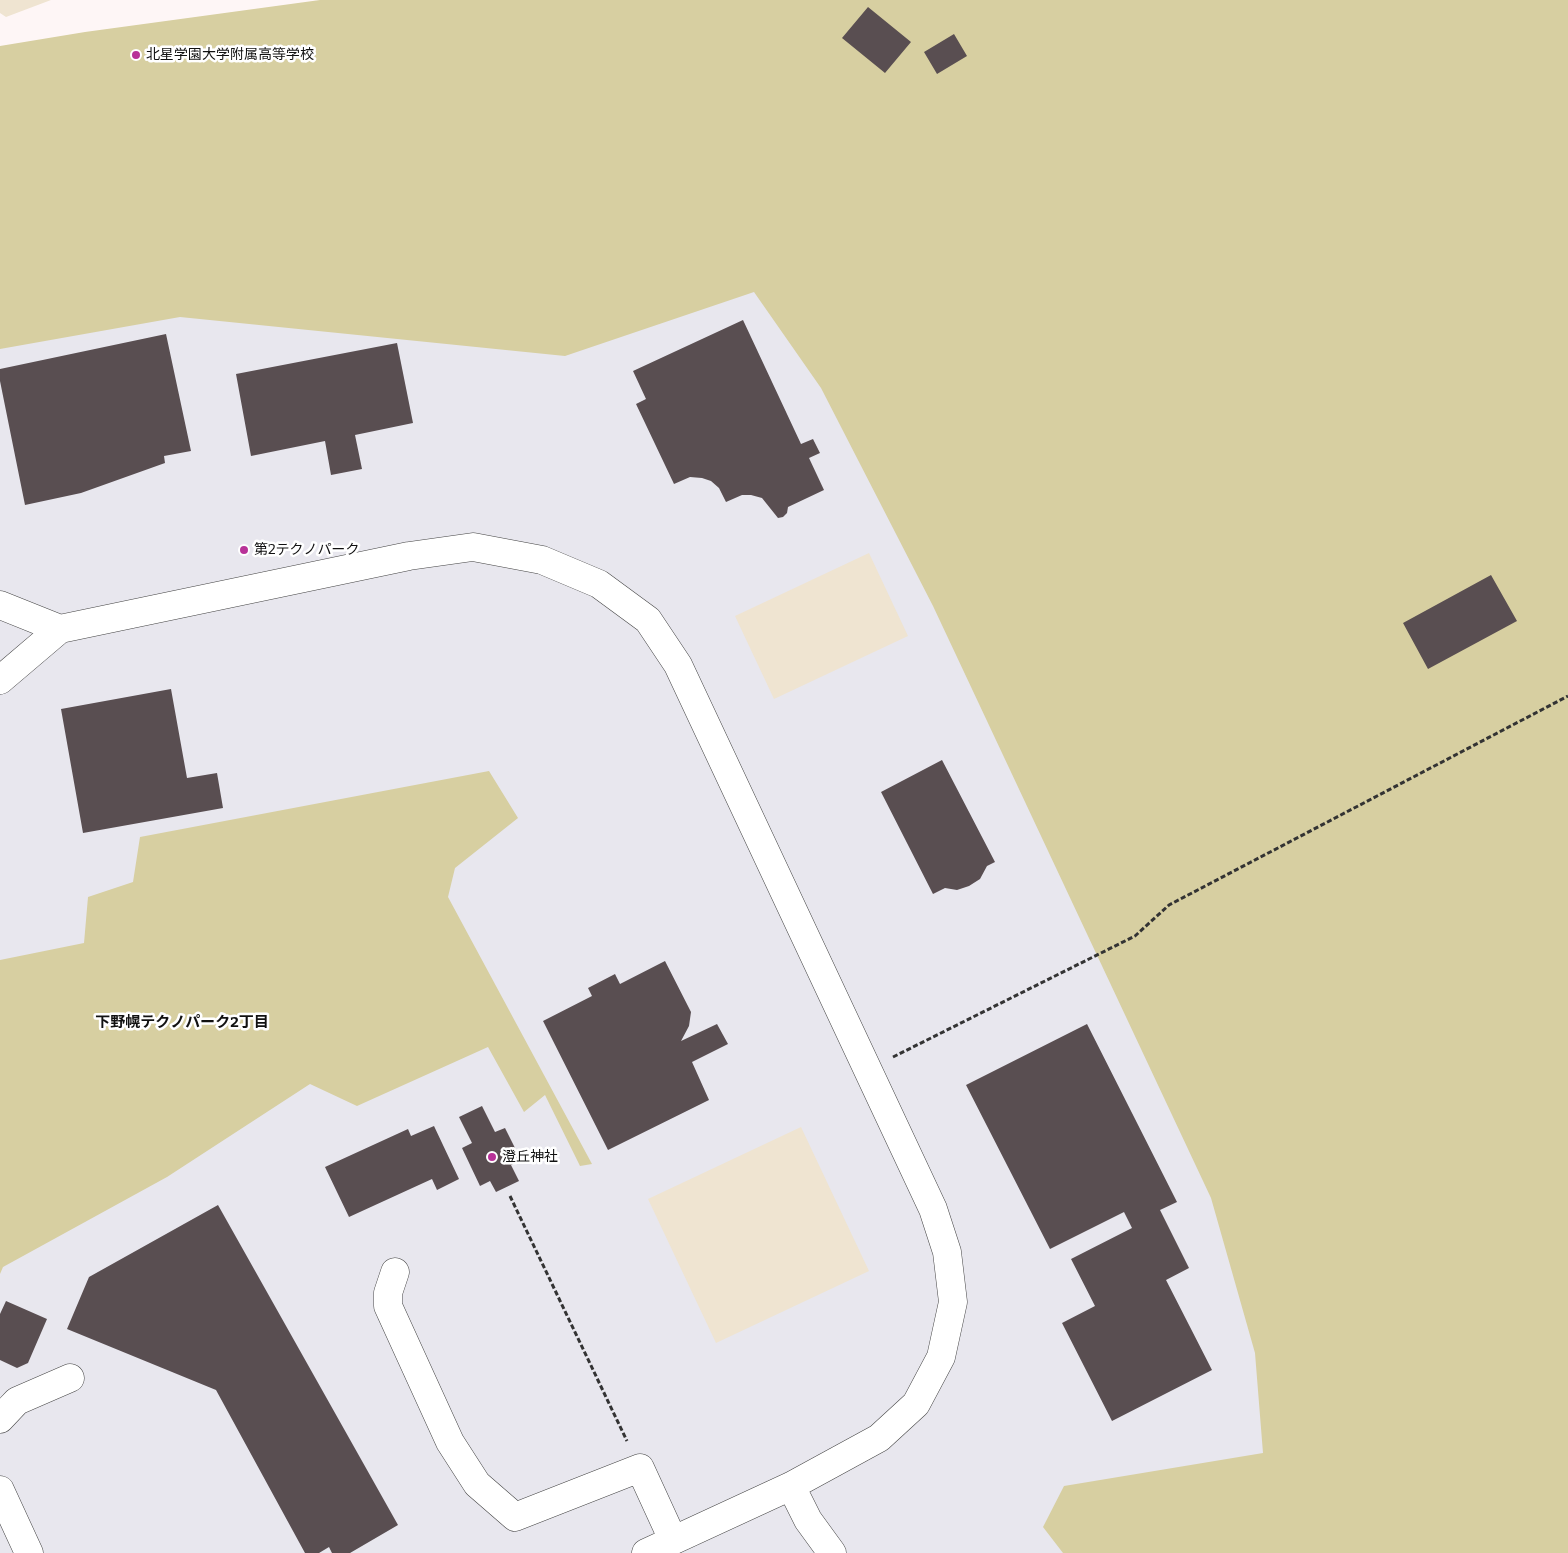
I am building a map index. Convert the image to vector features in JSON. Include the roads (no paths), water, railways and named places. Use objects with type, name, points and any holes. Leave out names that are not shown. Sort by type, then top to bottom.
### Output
[{"type":"street","points":[[0,680],[60,629],[409,556],[473,547],[542,560],[599,584],[648,620],[678,665],[933,1209],[947,1252],[953,1302],[941,1357],[916,1404],[879,1438],[791,1486],[646,1553]]},
{"type":"street","points":[[0,605],[60,629]]},
{"type":"street","points":[[395,1272],[388,1292],[388,1306],[450,1442],[477,1484],[515,1517],[640,1468],[673,1540]]},
{"type":"street","points":[[0,1419],[17,1401],[70,1378]]},
{"type":"street","points":[[791,1486],[808,1520],[832,1553]]},
{"type":"street","points":[[0,1490],[29,1553]]},
{"type":"place","name":"北星学園大学附属高等学校","points":[[136,55]]},
{"type":"place","name":"第2テクノパーク","points":[[244,550]]},
{"type":"place","name":"澄丘神社","points":[[492,1157]]},
{"type":"district","name":"下野幌テクノパーク2丁目","points":[[182,1023]]}]
